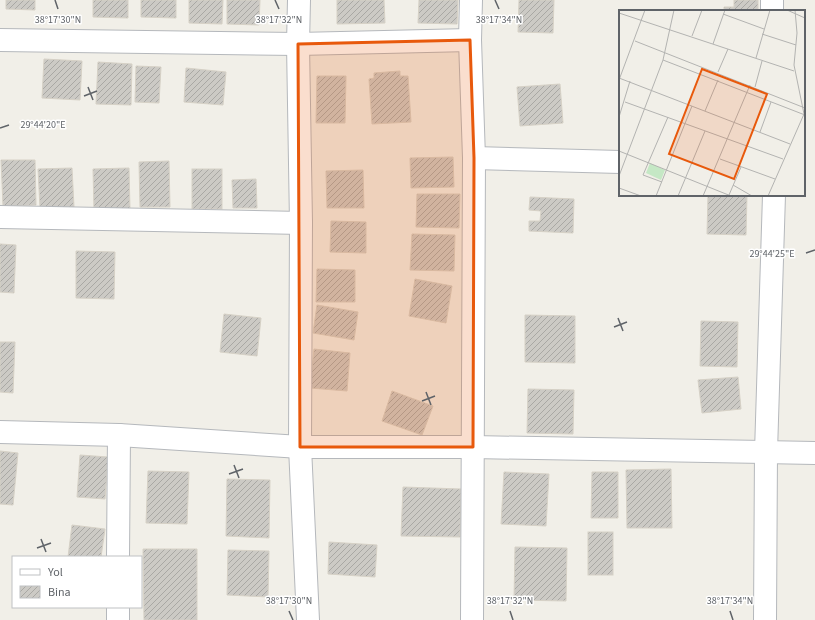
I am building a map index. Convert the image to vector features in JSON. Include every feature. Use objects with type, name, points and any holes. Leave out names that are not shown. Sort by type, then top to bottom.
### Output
[{"type":"street","points":[[298,0],[301,223],[300,447],[308,620]]},
{"type":"street","points":[[471,0],[470,40],[474,158],[472,620]]},
{"type":"street","points":[[0,40],[298,44],[470,40]]},
{"type":"street","points":[[474,158],[619,162]]},
{"type":"street","points":[[766,620],[766,452],[774,196]]},
{"type":"street","points":[[0,217],[301,223]]},
{"type":"street","points":[[0,432],[119,435],[300,447],[473,447],[815,452]]},
{"type":"street","points":[[118,556],[119,435]]},
{"type":"street","points":[[118,608],[118,620]]},
{"type":"highlighted area","points":[[470,40],[474,158],[473,447],[300,447],[298,44]]},
{"type":"building","points":[[6,0],[35,0],[35,10],[6,9]]},
{"type":"building","points":[[93,0],[128,0],[128,18],[93,17]]},
{"type":"building","points":[[141,0],[176,0],[176,18],[141,17]]},
{"type":"building","points":[[189,0],[223,0],[222,24],[189,23]]},
{"type":"building","points":[[227,0],[260,0],[259,25],[227,24]]},
{"type":"building","points":[[337,0],[384,0],[385,23],[337,24]]},
{"type":"building","points":[[419,0],[458,0],[457,24],[418,23]]},
{"type":"building","points":[[519,0],[554,0],[553,33],[518,32]]},
{"type":"building","points":[[734,0],[758,0],[758,10],[724,10],[724,7],[734,7]]},
{"type":"building","points":[[44,59],[82,61],[80,100],[42,98]]},
{"type":"building","points":[[98,62],[132,64],[131,105],[96,104]]},
{"type":"building","points":[[136,66],[161,67],[159,103],[135,102]]},
{"type":"building","points":[[186,68],[226,72],[223,105],[184,102]]},
{"type":"building","points":[[400,71],[400,76],[408,76],[411,122],[372,124],[369,79],[374,78],[374,73]]},
{"type":"building","points":[[317,76],[346,76],[345,123],[316,123]]},
{"type":"building","points":[[560,84],[563,123],[520,126],[517,87]]},
{"type":"building","points":[[453,157],[454,187],[411,188],[410,158]]},
{"type":"building","points":[[1,160],[35,160],[36,205],[3,206]]},
{"type":"building","points":[[169,161],[170,207],[140,207],[139,162]]},
{"type":"building","points":[[72,168],[74,207],[40,208],[38,169]]},
{"type":"building","points":[[129,168],[130,210],[94,211],[93,169]]},
{"type":"building","points":[[192,169],[222,169],[222,209],[192,209]]},
{"type":"building","points":[[363,170],[364,208],[327,208],[326,171]]},
{"type":"building","points":[[256,179],[257,208],[233,208],[232,180]]},
{"type":"building","points":[[417,194],[460,194],[459,228],[416,227]]},
{"type":"building","points":[[708,196],[747,196],[746,235],[707,234]]},
{"type":"building","points":[[530,197],[574,199],[573,233],[529,231],[529,221],[540,221],[541,211],[529,210]]},
{"type":"building","points":[[331,221],[366,222],[366,253],[330,252]]},
{"type":"building","points":[[412,234],[455,235],[454,271],[410,270]]},
{"type":"building","points":[[0,244],[16,245],[14,293],[0,292]]},
{"type":"building","points":[[76,251],[115,252],[114,299],[76,298]]},
{"type":"building","points":[[317,269],[355,270],[355,302],[316,302]]},
{"type":"building","points":[[415,279],[452,286],[446,323],[409,316]]},
{"type":"building","points":[[317,305],[358,312],[354,340],[313,333]]},
{"type":"building","points":[[224,314],[261,318],[257,356],[220,352]]},
{"type":"building","points":[[525,315],[575,316],[575,363],[525,362]]},
{"type":"building","points":[[701,321],[738,322],[737,367],[700,366]]},
{"type":"building","points":[[0,342],[15,342],[13,393],[0,392]]},
{"type":"building","points":[[314,349],[350,353],[347,391],[310,388]]},
{"type":"building","points":[[738,377],[741,409],[702,413],[698,380]]},
{"type":"building","points":[[528,389],[574,390],[573,434],[527,433]]},
{"type":"building","points":[[392,391],[433,406],[422,435],[382,421]]},
{"type":"building","points":[[0,451],[18,453],[13,505],[0,504]]},
{"type":"building","points":[[80,455],[108,457],[105,499],[77,497]]},
{"type":"building","points":[[671,469],[672,528],[627,528],[626,470]]},
{"type":"building","points":[[148,471],[189,472],[187,524],[146,523]]},
{"type":"building","points":[[504,472],[549,474],[546,526],[501,524]]},
{"type":"building","points":[[592,472],[618,472],[618,518],[591,518]]},
{"type":"building","points":[[227,479],[270,480],[269,538],[226,536]]},
{"type":"building","points":[[403,487],[461,489],[460,537],[401,536]]},
{"type":"building","points":[[72,525],[105,529],[101,556],[68,556]]},
{"type":"building","points":[[588,532],[613,532],[613,575],[588,575]]},
{"type":"building","points":[[329,542],[377,545],[375,577],[328,574]]},
{"type":"building","points":[[515,547],[567,548],[566,601],[514,600]]},
{"type":"building","points":[[143,549],[197,549],[197,620],[144,620]]},
{"type":"building","points":[[228,550],[269,551],[268,597],[227,595]]}]
